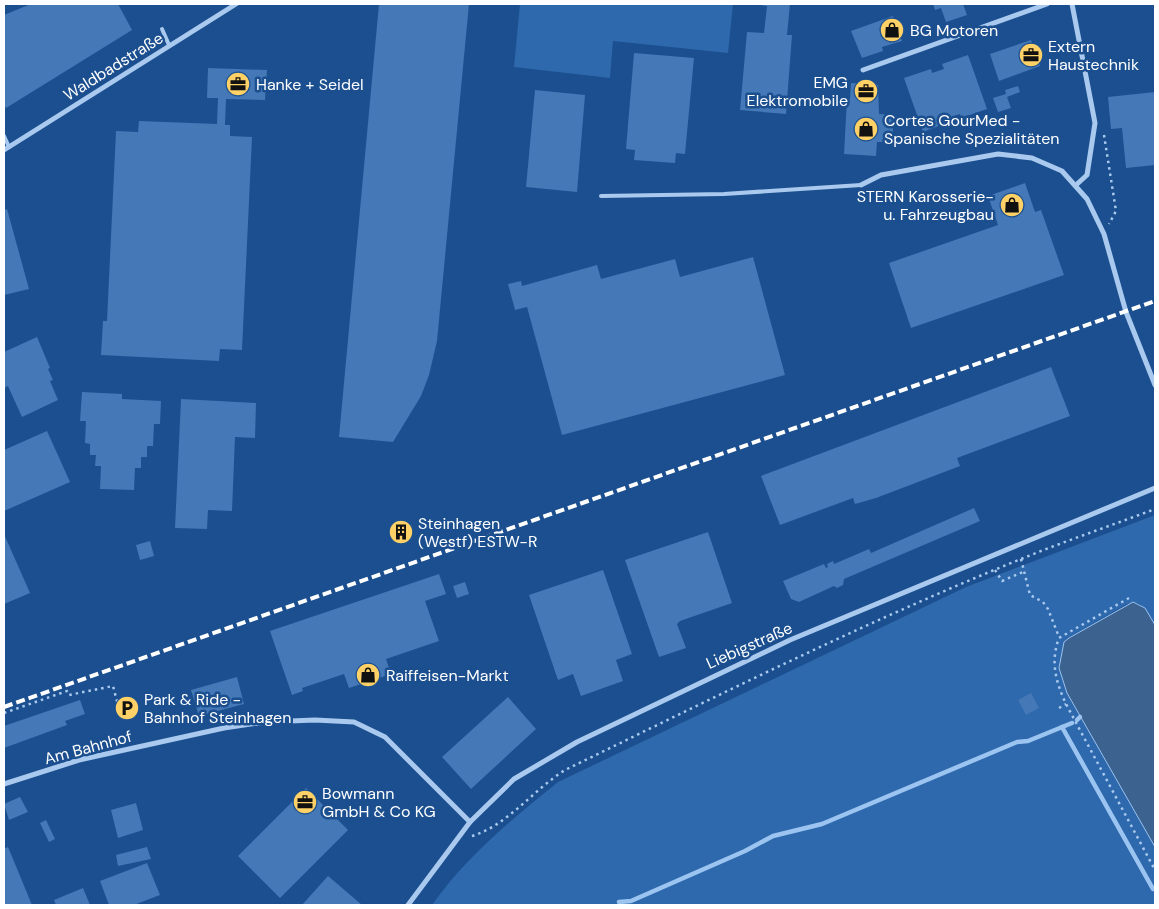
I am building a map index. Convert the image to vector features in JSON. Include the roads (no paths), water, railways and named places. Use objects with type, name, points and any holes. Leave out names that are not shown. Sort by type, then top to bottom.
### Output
[{"type":"street","name":"Waldbadstraße","points":[[6,148],[236,4]]},
{"type":"street","points":[[862,70],[1047,4]]},
{"type":"street","points":[[1072,4],[1096,123],[1087,175],[1076,184]]},
{"type":"street","points":[[862,186],[881,175],[998,154],[1032,158],[1062,171],[1076,184],[1087,199],[1104,234],[1126,312],[1155,385]]},
{"type":"street","name":"Liebigstraße","points":[[408,905],[470,822],[514,779],[577,742],[813,630],[1155,488]]},
{"type":"street","name":"Am Bahnhof","points":[[4,784],[79,760],[224,728],[265,722],[315,720],[354,722],[384,737],[470,822]]},
{"type":"lane","points":[[162,29],[169,45]]},
{"type":"lane","points":[[4,136],[6,148]]},
{"type":"lane","points":[[600,196],[724,194],[862,186]]},
{"type":"waterway","points":[[1077,720],[1080,717]]},
{"type":"waterway","points":[[619,902],[631,901],[745,851],[773,836],[822,824],[1017,742],[1028,741],[1072,723]]},
{"type":"waterway","points":[[1062,727],[1153,889]]},
{"type":"railway","points":[[4,707],[1155,301]]},
{"type":"place","name":"BG Motoren","points":[[892,30]]},
{"type":"place","name":"Extern Haustechnik","points":[[1031,55]]},
{"type":"place","name":"Hanke + Seidel","points":[[238,84]]},
{"type":"place","name":"EMG Elektromobile","points":[[866,91]]},
{"type":"place","name":"Cortes GourMed - Spanische Spezialitäten","points":[[866,129]]},
{"type":"place","name":"STERN Karosserie- u. Fahrzeugbau","points":[[1012,205]]},
{"type":"place","name":"Steinhagen (Westf) ESTW-R","points":[[401,532]]},
{"type":"place","name":"Raiffeisen-Markt","points":[[368,675]]},
{"type":"place","name":"Park & Ride - Bahnhof Steinhagen","points":[[127,708]]},
{"type":"place","name":"Bowmann GmbH & Co KG","points":[[305,802]]}]
